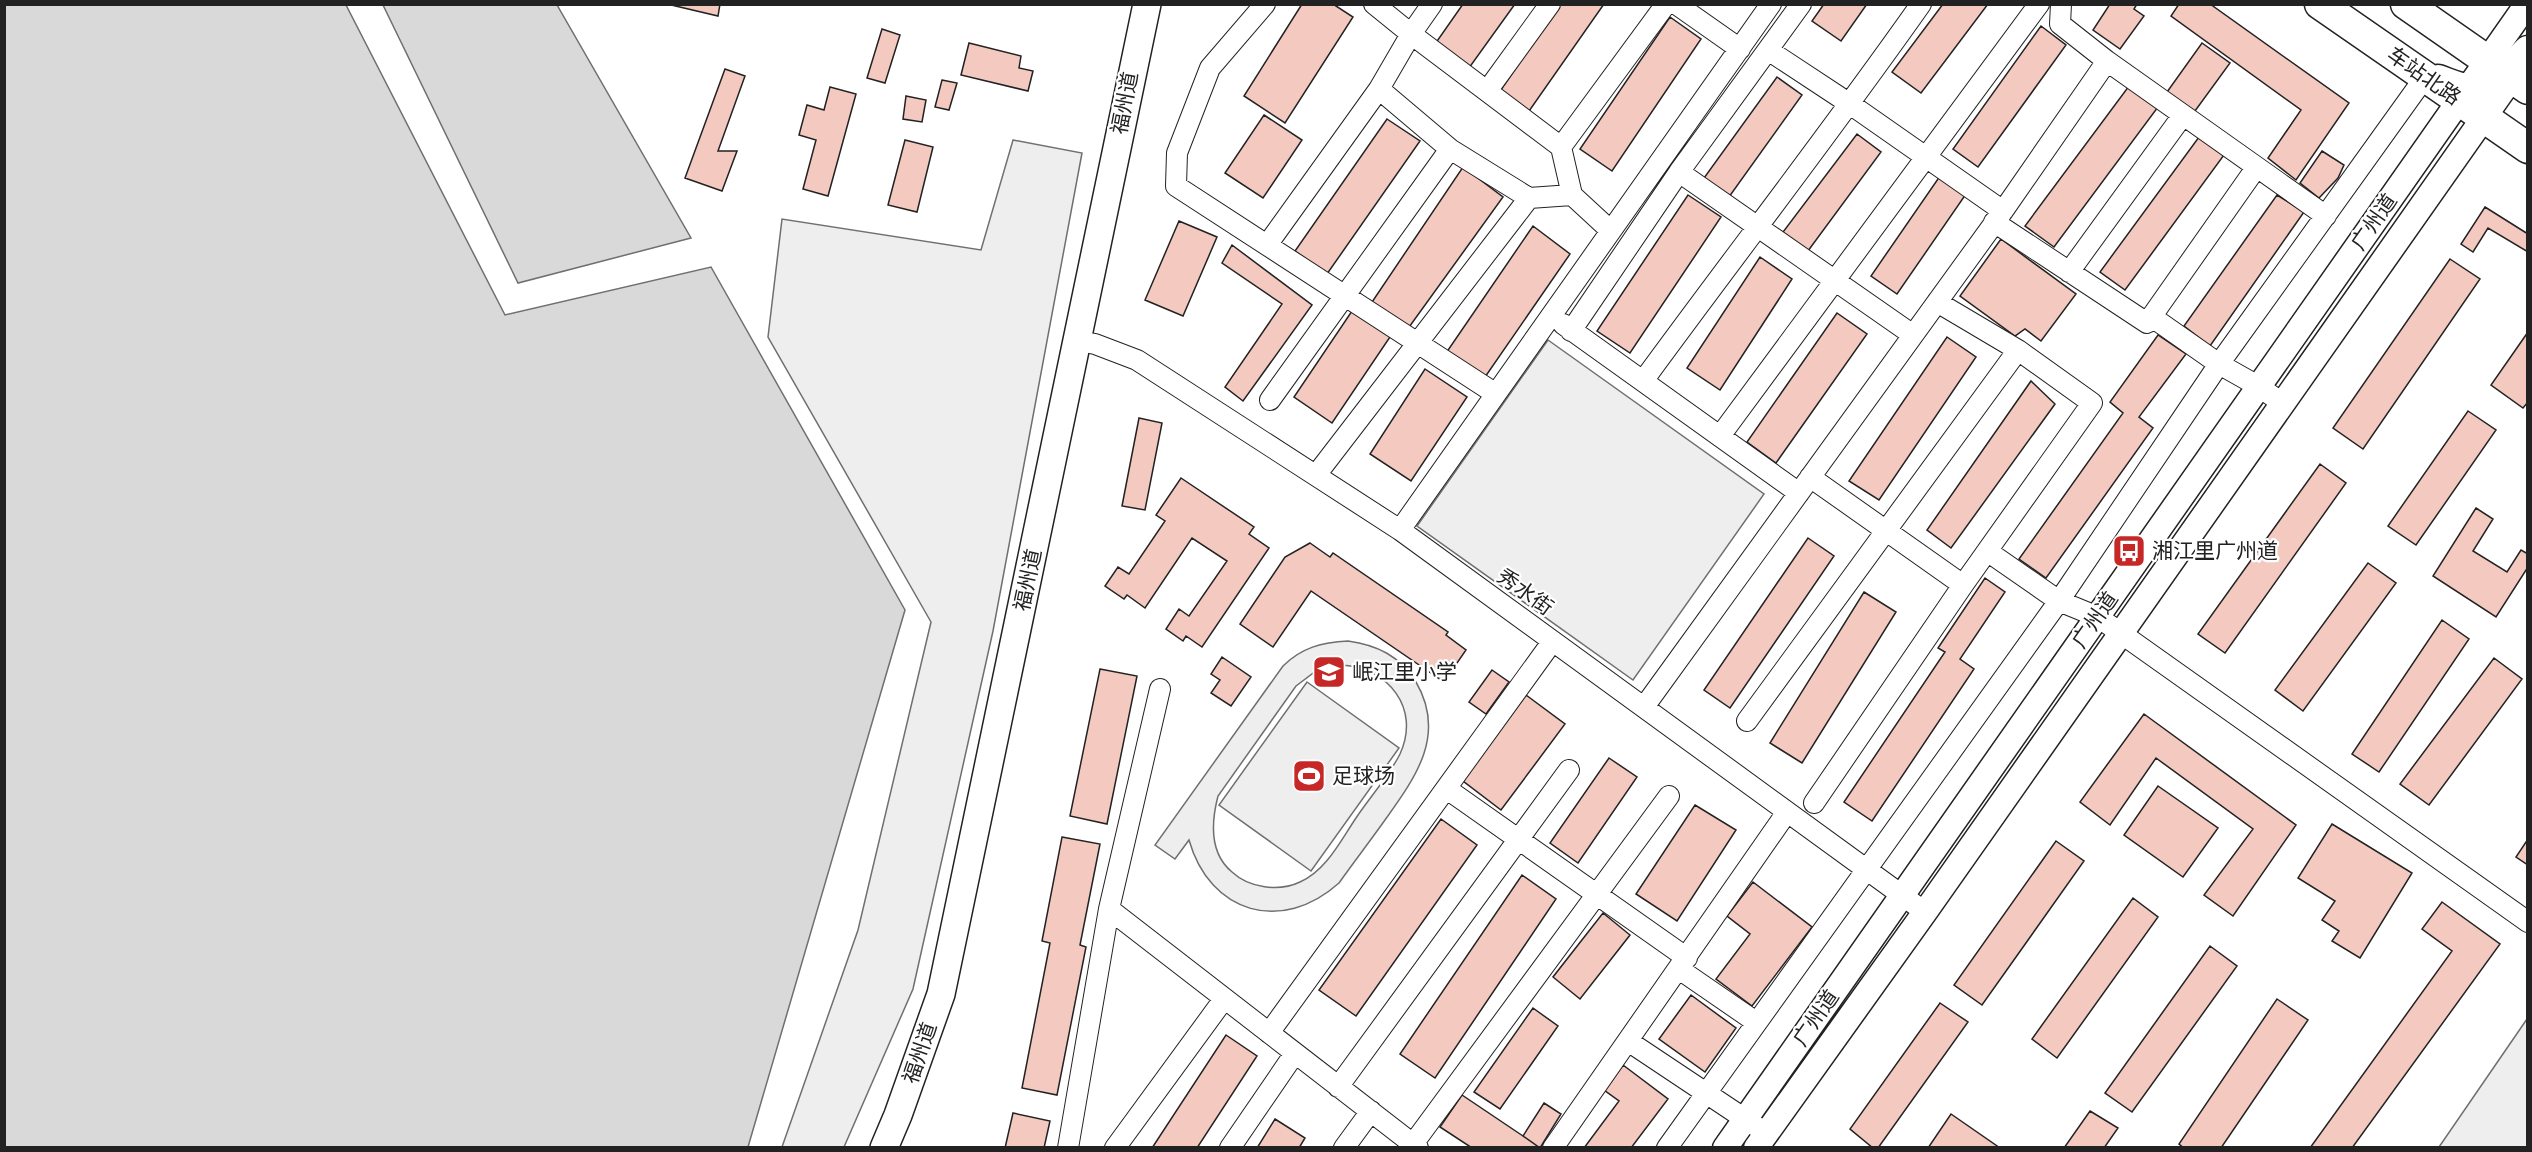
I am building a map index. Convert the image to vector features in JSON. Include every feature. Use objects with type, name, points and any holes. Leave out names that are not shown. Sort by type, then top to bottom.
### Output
[{"type":"main road","name":"福州道","points":[[899,1148],[957,984],[1087,342],[1131,70],[1146,4]]},
{"type":"main road","name":"福州道","points":[[884,1148],[941,993],[1162,4]]},
{"type":"main road","name":"车站北路","points":[[2320,4],[2420,73],[2470,103],[2528,148]]},
{"type":"main road","points":[[2406,4],[2448,34],[2514,68]]},
{"type":"main road","points":[[2470,103],[2481,87],[2514,68]]},
{"type":"street","points":[[1265,4],[1210,68],[1177,153],[1176,186],[1496,394]]},
{"type":"street","points":[[1374,4],[1562,147],[1572,195],[1611,231]]},
{"type":"street","points":[[1267,245],[1379,90],[1411,34],[1432,4]]},
{"type":"street","points":[[1487,91],[1550,4]]},
{"type":"street","points":[[1562,147],[1666,4]]},
{"type":"street","points":[[1676,4],[1740,50]]},
{"type":"street","points":[[1400,530],[1771,4]]},
{"type":"street","points":[[1571,331],[1679,172],[1801,4]]},
{"type":"street","points":[[1643,381],[1756,226],[1850,104],[1921,4]]},
{"type":"street","points":[[1720,436],[2039,4]]},
{"type":"street","points":[[2061,4],[2060,24],[2107,61],[2326,216]]},
{"type":"street","points":[[2448,34],[2462,38],[2486,39],[2503,32],[2513,24],[2527,4]]},
{"type":"street","points":[[2513,24],[2514,68]]},
{"type":"street","points":[[1768,50],[1925,157],[2069,272],[2147,323],[2256,168]]},
{"type":"street","points":[[1644,707],[1999,217],[2107,61]]},
{"type":"street","points":[[1667,1148],[2059,601],[2219,364],[2326,216],[2420,73]]},
{"type":"street","points":[[1379,90],[1450,149],[1529,198],[1572,195]]},
{"type":"street","name":"广州道","points":[[1725,1148],[2258,386],[2470,103]]},
{"type":"street","name":"广州道","points":[[1761,1140],[1925,912],[2282,403],[2470,103]]},
{"type":"street","points":[[2069,272],[2183,115]]},
{"type":"street","points":[[1270,400],[1450,149]]},
{"type":"street","points":[[1679,172],[1913,335]]},
{"type":"street","points":[[1316,475],[1529,198]]},
{"type":"street","points":[[1814,803],[1963,585],[2092,403],[2018,350],[1937,302]]},
{"type":"street","points":[[1551,315],[1720,436],[1886,531],[1963,585]]},
{"type":"street","points":[[2152,317],[2219,364],[2258,386],[2282,403]]},
{"type":"street","name":"秀水街","points":[[1087,342],[1137,360],[1400,530],[1925,912]]},
{"type":"street","points":[[1748,721],[2018,350]]},
{"type":"street","points":[[1988,552],[2059,601],[2098,617],[2528,922]]},
{"type":"street","points":[[1269,1033],[1552,642]]},
{"type":"street","points":[[1068,1148],[1109,909],[1160,689]]},
{"type":"street","points":[[1338,1087],[1569,770]]},
{"type":"street","points":[[1447,789],[1516,840],[1596,894],[1756,1022]]},
{"type":"street","points":[[1109,909],[1415,1146],[1669,796]]},
{"type":"street","points":[[1553,1148],[1787,812]]},
{"type":"street","points":[[1115,1148],[1224,999]]},
{"type":"street","points":[[1628,1041],[1745,1119],[1761,1140]]},
{"type":"street","points":[[1230,1148],[1295,1053]]},
{"type":"street","points":[[1344,1148],[1371,1111]]},
{"type":"shaded area","points":[[5,4],[346,5],[505,315],[711,267],[905,610],[748,1147],[5,1147]]},
{"type":"shaded area","points":[[383,5],[557,5],[691,238],[518,283]]},
{"type":"shaded area","points":[[1013,140],[1082,153],[993,631],[913,989],[844,1147],[782,1147],[858,930],[931,622],[768,337],[782,219],[981,250]]},
{"type":"shaded area","points":[[1548,340],[1764,494],[1633,680],[1417,526]]},
{"type":"shaded area","points":[[1348,641],[1369,645],[1387,653],[1410,673],[1425,701],[1428,738],[1423,755],[1407,788],[1339,883],[1317,899],[1294,908],[1272,911],[1250,908],[1231,900],[1213,885],[1199,865],[1189,840],[1175,859],[1155,845],[1283,666],[1305,650]],"holes":[[[1342,665],[1359,668],[1386,682],[1396,693],[1403,706],[1406,721],[1405,737],[1396,762],[1332,854],[1318,870],[1300,882],[1283,887],[1264,887],[1247,882],[1232,872],[1219,856],[1213,827],[1218,796],[1296,686],[1316,671]]]},
{"type":"shaded area","name":"足球场","points":[[1307,682],[1399,748],[1311,871],[1219,805]]},
{"type":"shaded area","points":[[2527,1019],[2527,1147],[2439,1147]]},
{"type":"building","points":[[667,4],[720,4],[718,16]]},
{"type":"building","points":[[1302,4],[1333,4],[1353,17],[1285,123],[1244,96]]},
{"type":"building","points":[[1463,4],[1515,4],[1469,68],[1435,44]]},
{"type":"building","points":[[1560,4],[1604,4],[1527,114],[1498,94]]},
{"type":"building","points":[[1824,4],[1867,4],[1841,41],[1812,21]]},
{"type":"building","points":[[1943,4],[1988,4],[1921,93],[1892,72]]},
{"type":"building","points":[[2110,4],[2137,4],[2134,9],[2144,16],[2120,49],[2093,30]]},
{"type":"building","points":[[2179,4],[2210,4],[2349,103],[2296,180],[2268,158],[2301,110],[2171,16]]},
{"type":"building","points":[[1670,17],[1701,39],[1612,171],[1580,149]]},
{"type":"building","points":[[2041,26],[2066,45],[1978,167],[1953,149]]},
{"type":"building","points":[[882,29],[900,35],[885,83],[867,78]]},
{"type":"building","points":[[969,43],[1021,56],[1019,68],[1033,71],[1028,91],[961,75]]},
{"type":"building","points":[[2202,43],[2230,63],[2195,111],[2167,92]]},
{"type":"building","points":[[725,69],[745,76],[718,151],[737,151],[722,191],[685,178]]},
{"type":"building","points":[[1777,77],[1802,95],[1729,197],[1704,178]]},
{"type":"building","points":[[942,80],[957,83],[949,110],[935,107]]},
{"type":"building","points":[[2129,86],[2158,107],[2054,247],[2025,226]]},
{"type":"building","points":[[830,87],[856,94],[828,196],[803,189],[816,140],[799,135],[807,105],[824,110]]},
{"type":"building","points":[[906,96],[926,100],[922,122],[903,119]]},
{"type":"building","points":[[1264,115],[1302,140],[1263,198],[1225,173]]},
{"type":"building","points":[[1387,119],[1420,141],[1327,274],[1295,251]]},
{"type":"building","points":[[1857,134],[1881,152],[1805,255],[1780,236]]},
{"type":"building","points":[[2199,137],[2224,155],[2125,290],[2100,272]]},
{"type":"building","points":[[905,140],[933,147],[917,212],[888,205]]},
{"type":"building","points":[[2322,151],[2344,165],[2338,178],[2319,198],[2300,183]]},
{"type":"building","points":[[1463,167],[1503,197],[1407,330],[1370,305]]},
{"type":"building","points":[[1940,176],[1966,194],[1897,294],[1871,276]]},
{"type":"building","points":[[1688,195],[1721,217],[1630,353],[1597,331]]},
{"type":"building","points":[[2277,195],[2304,212],[2210,346],[2184,326]]},
{"type":"building","points":[[2485,207],[2528,234],[2528,252],[2488,228],[2473,252],[2461,244]]},
{"type":"building","points":[[1179,221],[1217,237],[1183,316],[1145,300]]},
{"type":"building","points":[[1533,226],[1570,254],[1483,380],[1444,356]]},
{"type":"building","points":[[2001,239],[2076,294],[2041,341],[2025,329],[2015,336],[1960,296]]},
{"type":"building","points":[[1232,245],[1312,305],[1243,401],[1225,387],[1282,304],[1222,263]]},
{"type":"building","points":[[1760,257],[1792,279],[1720,390],[1687,368]]},
{"type":"building","points":[[2450,259],[2480,279],[2363,449],[2333,428]]},
{"type":"building","points":[[1352,311],[1390,337],[1332,423],[1294,397]]},
{"type":"building","points":[[1837,313],[1867,334],[1776,463],[1747,442]]},
{"type":"building","points":[[2528,332],[2528,402],[2523,408],[2491,385]]},
{"type":"building","points":[[2158,335],[2186,354],[2139,417],[2153,428],[2046,578],[2019,559],[2123,413],[2110,402]]},
{"type":"building","points":[[1947,337],[1976,357],[1879,500],[1849,481]]},
{"type":"building","points":[[1425,369],[1467,397],[1411,481],[1370,454]]},
{"type":"building","points":[[2031,381],[2055,404],[1951,548],[1927,530]]},
{"type":"building","points":[[2468,411],[2496,430],[2416,545],[2388,526]]},
{"type":"building","points":[[1139,418],[1162,423],[1145,510],[1122,506]]},
{"type":"building","points":[[2320,464],[2346,483],[2225,653],[2198,634]]},
{"type":"building","points":[[1181,478],[1254,527],[1249,534],[1269,548],[1202,647],[1186,636],[1183,641],[1166,629],[1179,609],[1189,616],[1227,561],[1192,538],[1145,608],[1127,595],[1124,599],[1105,586],[1118,567],[1129,574],[1165,521],[1156,515]]},
{"type":"building","points":[[2476,508],[2493,519],[2473,551],[2507,572],[2521,550],[2528,554],[2528,567],[2496,617],[2433,576]]},
{"type":"building","points":[[1808,538],[1834,556],[1730,708],[1704,690]]},
{"type":"building","points":[[1310,543],[1330,557],[1333,553],[1448,632],[1446,635],[1466,650],[1444,682],[1311,591],[1273,647],[1240,624],[1285,557]]},
{"type":"building","points":[[2368,563],[2396,583],[2303,711],[2275,690]]},
{"type":"building","points":[[1985,578],[2005,592],[1960,659],[1974,669],[1872,821],[1844,802],[1945,652],[1938,648]]},
{"type":"building","points":[[1864,592],[1896,612],[1802,763],[1770,743]]},
{"type":"building","points":[[2442,620],[2469,639],[2379,772],[2352,754]]},
{"type":"building","points":[[1222,657],[1251,677],[1231,706],[1211,693],[1220,680],[1211,674]]},
{"type":"building","points":[[2494,658],[2522,679],[2429,805],[2400,784]]},
{"type":"building","points":[[1100,669],[1137,676],[1107,824],[1070,816]]},
{"type":"building","points":[[1492,670],[1509,682],[1486,714],[1469,702]]},
{"type":"building","points":[[1526,695],[1565,724],[1501,810],[1463,781]]},
{"type":"building","points":[[2144,714],[2296,825],[2233,916],[2204,895],[2253,829],[2156,758],[2110,825],[2080,802]]},
{"type":"building","points":[[1609,758],[1637,777],[1578,863],[1550,843]]},
{"type":"building","points":[[2158,786],[2218,828],[2183,877],[2124,835]]},
{"type":"building","points":[[1695,805],[1736,830],[1677,921],[1636,894]]},
{"type":"building","points":[[1441,819],[1477,845],[1356,1016],[1319,990]]},
{"type":"building","points":[[2332,824],[2412,873],[2360,958],[2332,941],[2339,931],[2322,920],[2335,901],[2298,878]]},
{"type":"building","points":[[1062,837],[1100,844],[1080,945],[1086,947],[1057,1095],[1022,1088],[1050,943],[1042,941]]},
{"type":"building","points":[[2528,839],[2528,865],[2516,857]]},
{"type":"building","points":[[2056,841],[2084,861],[1982,1005],[1954,985]]},
{"type":"building","points":[[1522,875],[1556,899],[1435,1078],[1400,1054]]},
{"type":"building","points":[[1753,882],[1812,927],[1752,1006],[1716,979],[1750,934],[1727,916]]},
{"type":"building","points":[[2133,898],[2158,917],[2057,1058],[2032,1039]]},
{"type":"building","points":[[2442,902],[2500,944],[2352,1148],[2310,1148],[2452,951],[2422,929]]},
{"type":"building","points":[[1603,913],[1630,935],[1580,999],[1553,977]]},
{"type":"building","points":[[2210,946],[2237,966],[2132,1112],[2105,1093]]},
{"type":"building","points":[[1691,995],[1736,1028],[1705,1072],[1659,1039]]},
{"type":"building","points":[[2277,999],[2308,1020],[2221,1148],[2184,1148],[2179,1144]]},
{"type":"building","points":[[1940,1003],[1968,1022],[1878,1148],[1873,1148],[1850,1129]]},
{"type":"building","points":[[1533,1008],[1558,1026],[1500,1109],[1474,1092]]},
{"type":"building","points":[[1226,1035],[1257,1056],[1197,1148],[1152,1148]]},
{"type":"building","points":[[1623,1065],[1668,1099],[1631,1148],[1584,1148],[1619,1101],[1604,1090]]},
{"type":"building","points":[[1462,1095],[1540,1148],[1472,1148],[1440,1127]]},
{"type":"building","points":[[1544,1103],[1561,1114],[1540,1148],[1523,1136]]},
{"type":"building","points":[[2090,1111],[2118,1128],[2104,1148],[2064,1148]]},
{"type":"building","points":[[1013,1113],[1050,1121],[1044,1148],[1005,1148]]},
{"type":"building","points":[[1951,1114],[2000,1148],[1928,1148]]},
{"type":"building","points":[[1275,1119],[1305,1138],[1299,1148],[1257,1148]]},
{"type":"place","name":"湘江里广州道","points":[[2129,551]]},
{"type":"place","name":"岷江里小学","points":[[1329,672]]},
{"type":"place","name":"足球场","points":[[1309,776]]}]
